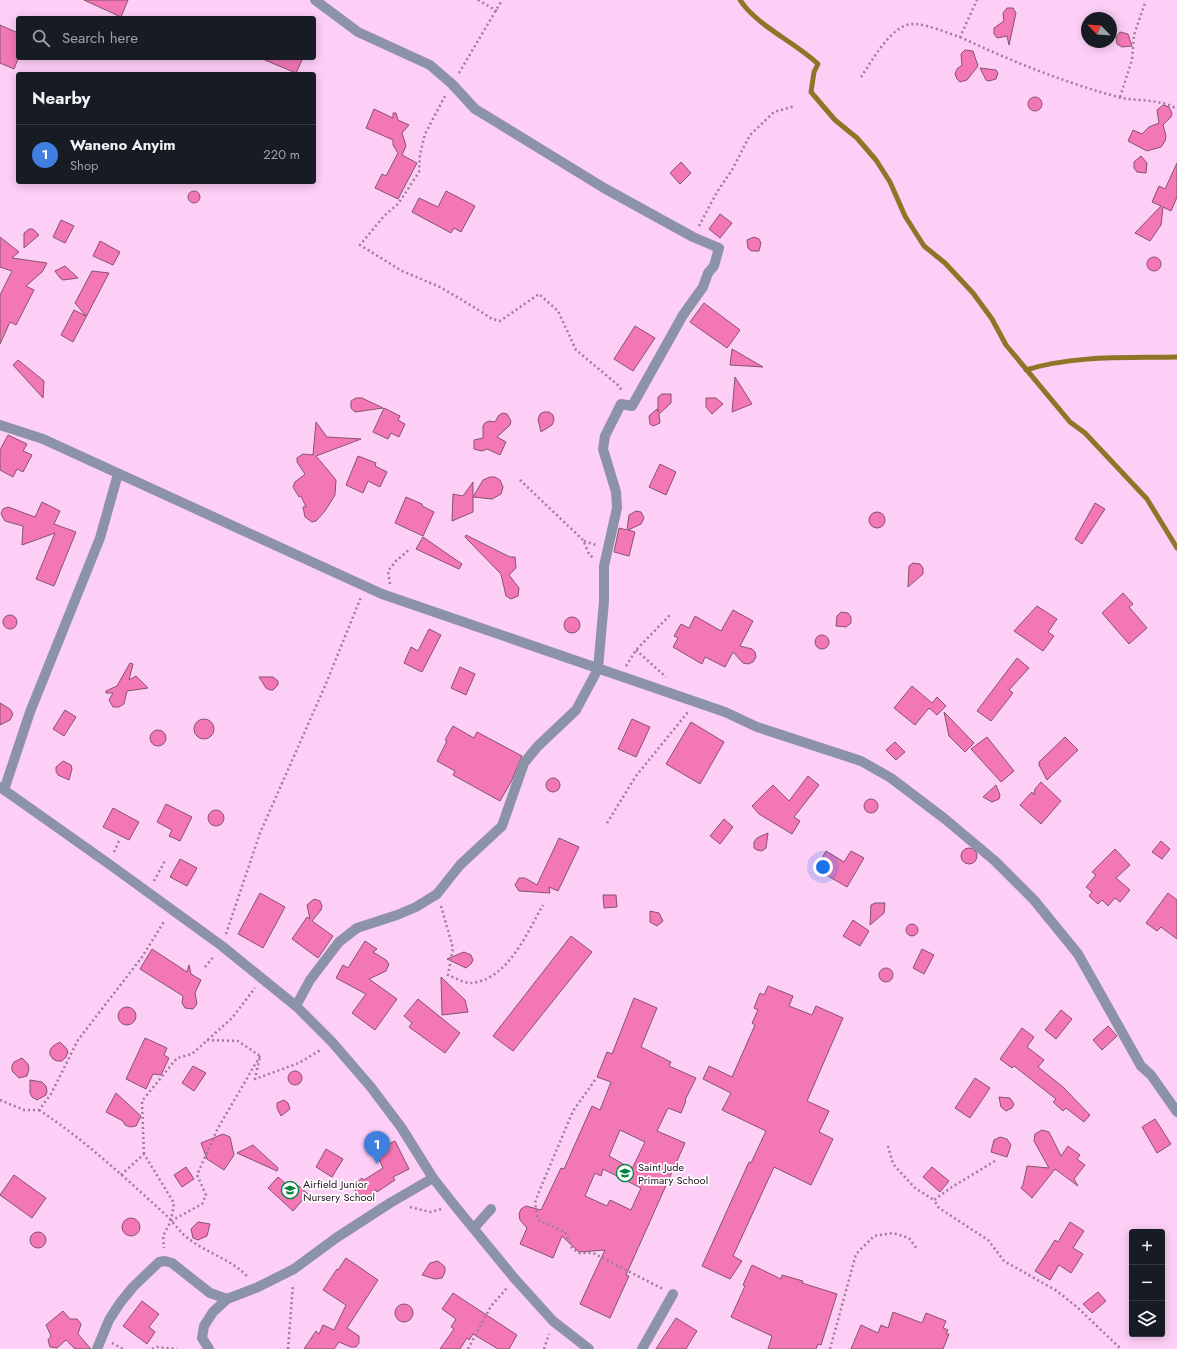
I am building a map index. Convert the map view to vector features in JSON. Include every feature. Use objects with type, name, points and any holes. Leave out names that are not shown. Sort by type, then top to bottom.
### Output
[{"type":"street","points":[[296,1006],[310,980],[339,942],[357,928],[404,912],[437,894],[460,865],[502,826],[524,763],[536,747],[576,710],[598,669],[604,601],[604,566],[618,508],[616,492],[604,457],[603,444],[605,436],[621,404],[632,406],[683,315],[703,287],[708,273],[714,266],[719,248],[694,237],[604,188],[475,109],[452,84],[430,65],[358,32],[315,0]]},
{"type":"street","points":[[0,425],[43,439],[365,587],[438,614],[532,644],[598,669],[725,712],[757,727],[861,761],[891,778],[945,819],[989,856],[1034,900],[1078,954],[1141,1066],[1151,1076],[1177,1112]]},
{"type":"street","points":[[118,474],[100,538],[30,712],[2,789],[222,946],[296,1006],[332,1042],[370,1086],[400,1127],[433,1178],[515,1279],[553,1321],[589,1349]]},
{"type":"street","points":[[209,1349],[202,1338],[204,1326],[213,1312],[227,1299],[258,1287],[294,1269],[336,1238],[390,1203],[433,1178]]},
{"type":"street","points":[[474,1228],[491,1209]]},
{"type":"street","points":[[97,1349],[110,1320],[120,1303],[156,1264],[165,1261],[178,1266],[210,1293],[227,1299]]},
{"type":"street","points":[[642,1349],[673,1294]]},
{"type":"path","points":[[478,0],[497,11]]},
{"type":"path","points":[[502,0],[497,11],[452,84],[425,134],[420,154],[419,172],[398,204],[384,216],[360,246],[402,271],[440,287],[492,319],[500,321],[539,294],[558,311],[576,350],[618,385],[632,406]]},
{"type":"path","points":[[960,37],[977,0]]},
{"type":"path","points":[[1120,97],[1132,60],[1134,35],[1145,3]]},
{"type":"path","points":[[861,77],[889,37],[903,26],[914,24],[960,37],[1018,63],[1120,97],[1168,103],[1177,110]]},
{"type":"path","points":[[694,237],[717,192],[732,170],[750,135],[774,112],[795,106]]},
{"type":"path","points":[[520,480],[583,540],[589,554],[604,566]]},
{"type":"path","points":[[391,587],[388,571],[410,550]]},
{"type":"path","points":[[205,967],[222,946],[260,833],[365,587]]},
{"type":"path","points":[[623,677],[626,665],[636,650],[671,614]]},
{"type":"path","points":[[636,650],[668,679]]},
{"type":"path","points":[[607,822],[636,776],[696,703]]},
{"type":"path","points":[[148,892],[166,858]]},
{"type":"path","points":[[437,894],[453,948],[448,975],[470,984],[486,978],[501,969],[519,946],[543,905]]},
{"type":"path","points":[[39,1110],[51,1094],[78,1040],[142,957],[159,927],[172,910]]},
{"type":"path","points":[[165,1261],[164,1236],[171,1221],[174,1203],[144,1154],[142,1100],[177,1058],[192,1054],[232,1018],[262,978]]},
{"type":"path","points":[[206,1040],[238,1042],[260,1056]]},
{"type":"path","points":[[260,1056],[255,1079],[299,1063],[332,1042]]},
{"type":"path","points":[[171,1221],[202,1204],[206,1195],[197,1175],[218,1128],[260,1056]]},
{"type":"path","points":[[595,1080],[573,1111],[538,1194],[535,1203],[538,1220],[566,1232],[572,1248],[579,1253],[593,1253],[673,1294]]},
{"type":"path","points":[[0,1100],[24,1110],[39,1110],[76,1135],[185,1235],[240,1269],[258,1287]]},
{"type":"path","points":[[888,1146],[893,1164],[915,1188],[934,1200],[939,1208],[988,1240],[1004,1261],[1057,1291],[1078,1308],[1121,1349]]},
{"type":"path","points":[[121,1176],[144,1154]]},
{"type":"path","points":[[934,1200],[996,1160]]},
{"type":"path","points":[[404,1209],[411,1207],[430,1212],[455,1206]]},
{"type":"path","points":[[830,1349],[856,1254],[874,1236],[893,1233],[909,1238],[917,1249]]},
{"type":"path","points":[[288,1349],[294,1269]]},
{"type":"path","points":[[468,1349],[491,1306],[515,1279]]},
{"type":"path","points":[[152,1349],[157,1347],[177,1349]]},
{"type":"building","points":[[84,0],[128,0],[121,16]]},
{"type":"building","points":[[1007,8],[1013,8],[1016,13],[1009,45],[1007,36],[997,38],[994,34],[994,28],[1004,21],[1003,13]]},
{"type":"building","points":[[0,25],[16,32],[16,60],[18,60],[14,69],[0,63]]},
{"type":"building","points":[[1120,32],[1128,34],[1132,46],[1122,47],[1117,44],[1117,36]]},
{"type":"building","points":[[965,50],[973,51],[978,66],[967,80],[960,82],[955,74],[957,69],[962,65],[961,54]]},
{"type":"building","points":[[265,60],[302,60],[296,72]]},
{"type":"building","points":[[980,68],[996,70],[998,73],[996,79],[989,81],[986,80]]},
{"type":"building","points":[[1032,97],[1038,97],[1042,101],[1042,107],[1038,111],[1032,111],[1028,107],[1028,101]]},
{"type":"building","points":[[1163,105],[1169,107],[1172,113],[1171,117],[1163,125],[1166,136],[1161,147],[1147,151],[1128,141],[1133,130],[1142,134],[1149,127],[1159,123],[1157,110]]},
{"type":"building","points":[[374,109],[393,118],[393,113],[396,113],[398,120],[409,125],[402,133],[406,146],[402,155],[417,163],[398,199],[375,188],[382,174],[386,176],[398,153],[393,145],[393,140],[366,128]]},
{"type":"building","points":[[1141,156],[1147,163],[1146,173],[1137,172],[1134,168],[1134,162]]},
{"type":"building","points":[[681,162],[691,173],[680,184],[670,173]]},
{"type":"building","points":[[1177,163],[1177,197],[1171,211],[1163,207],[1161,225],[1150,241],[1135,233],[1161,206],[1152,202],[1159,186],[1165,189]]},
{"type":"building","points":[[192,191],[196,191],[200,197],[196,203],[192,203],[188,199],[188,195]]},
{"type":"building","points":[[446,191],[475,206],[461,232],[454,228],[451,233],[412,212],[419,198],[438,207]]},
{"type":"building","points":[[720,214],[732,223],[720,238],[709,229]]},
{"type":"building","points":[[61,220],[74,226],[65,243],[53,237]]},
{"type":"building","points":[[29,229],[33,229],[39,235],[24,248],[24,233]]},
{"type":"building","points":[[0,237],[19,252],[12,258],[47,263],[42,272],[26,286],[34,290],[16,325],[10,322],[0,344],[0,295],[12,271],[0,267]]},
{"type":"building","points":[[754,237],[759,239],[761,243],[759,251],[751,251],[748,248],[747,240]]},
{"type":"building","points":[[100,241],[120,252],[113,265],[93,256]]},
{"type":"building","points":[[1151,257],[1157,257],[1161,261],[1161,267],[1157,271],[1151,271],[1147,267],[1147,261]]},
{"type":"building","points":[[65,266],[78,278],[63,280],[60,278],[55,271]]},
{"type":"building","points":[[92,271],[109,273],[73,342],[61,335],[74,310],[86,316],[75,303]]},
{"type":"building","points":[[704,303],[740,330],[727,348],[690,322]]},
{"type":"building","points":[[635,326],[655,338],[633,371],[614,359]]},
{"type":"building","points":[[732,349],[763,367],[730,365]]},
{"type":"building","points":[[18,360],[44,381],[43,398],[13,365]]},
{"type":"building","points":[[735,377],[752,404],[732,412]]},
{"type":"building","points":[[662,394],[671,394],[671,403],[659,414],[660,423],[653,426],[650,424],[649,416],[657,409],[658,412],[658,397]]},
{"type":"building","points":[[356,398],[362,398],[383,408],[355,412],[351,408],[351,401]]},
{"type":"building","points":[[706,398],[716,398],[723,404],[712,414],[706,407]]},
{"type":"building","points":[[384,408],[400,416],[398,420],[405,424],[399,437],[391,433],[388,439],[373,432]]},
{"type":"building","points":[[549,412],[553,415],[554,420],[552,425],[541,432],[538,419],[540,414]]},
{"type":"building","points":[[503,413],[507,414],[511,421],[510,425],[497,437],[506,442],[500,455],[487,449],[482,451],[474,449],[474,440],[483,438],[483,426],[485,423],[489,421],[495,422],[499,415]]},
{"type":"building","points":[[316,422],[327,437],[361,439],[316,456],[336,480],[335,495],[325,511],[316,521],[312,522],[305,517],[303,507],[306,507],[301,496],[299,497],[293,487],[295,482],[305,474],[297,462],[297,458],[303,454],[313,455]]},
{"type":"building","points":[[8,435],[27,444],[23,451],[32,455],[23,472],[17,469],[13,477],[0,470],[0,450]]},
{"type":"building","points":[[358,456],[376,463],[375,466],[387,472],[380,487],[368,481],[363,493],[346,485]]},
{"type":"building","points":[[660,464],[676,472],[666,495],[649,487]]},
{"type":"building","points":[[490,477],[495,477],[500,480],[503,487],[501,494],[492,499],[473,497],[483,480]]},
{"type":"building","points":[[473,482],[473,512],[452,521],[453,494],[463,496]]},
{"type":"building","points":[[406,497],[422,504],[422,506],[434,512],[423,536],[395,523]]},
{"type":"building","points":[[42,502],[60,511],[54,524],[76,532],[54,586],[36,579],[55,533],[22,545],[23,526],[5,521],[1,514],[3,509],[8,507],[35,517]]},
{"type":"building","points":[[1095,503],[1105,509],[1082,544],[1075,539]]},
{"type":"building","points":[[636,511],[641,512],[644,518],[641,524],[628,530],[635,532],[629,556],[614,552],[619,528],[627,530],[629,515]]},
{"type":"building","points":[[877,512],[884,517],[885,520],[880,527],[877,528],[870,523],[869,520],[874,513]]},
{"type":"building","points":[[466,535],[510,557],[515,557],[516,568],[509,575],[519,588],[518,596],[511,599],[506,596],[501,574],[465,537]]},
{"type":"building","points":[[423,537],[462,564],[459,569],[416,549]]},
{"type":"building","points":[[913,563],[920,564],[923,568],[923,574],[908,587],[909,566]]},
{"type":"building","points":[[1123,593],[1133,604],[1129,607],[1147,628],[1129,644],[1102,613]]},
{"type":"building","points":[[1037,606],[1057,619],[1048,632],[1054,636],[1043,651],[1014,631]]},
{"type":"building","points":[[733,610],[753,621],[740,646],[752,649],[755,652],[756,657],[753,662],[748,664],[743,663],[733,652],[725,667],[705,657],[702,664],[673,647],[678,638],[674,636],[681,624],[689,628],[695,616],[721,631]]},
{"type":"building","points":[[841,612],[848,613],[851,617],[851,623],[846,627],[836,626],[837,616]]},
{"type":"building","points":[[7,615],[13,615],[17,619],[17,625],[13,629],[7,629],[3,625],[3,619]]},
{"type":"building","points":[[572,617],[579,622],[580,625],[575,632],[572,633],[565,628],[564,625],[569,618]]},
{"type":"building","points":[[429,629],[441,635],[422,672],[404,663],[411,647],[418,651]]},
{"type":"building","points":[[819,635],[825,635],[829,639],[829,645],[825,649],[819,649],[815,645],[815,639]]},
{"type":"building","points":[[1017,658],[1029,668],[1009,690],[1013,693],[991,721],[977,711]]},
{"type":"building","points":[[130,663],[133,664],[129,680],[136,676],[148,688],[127,691],[124,704],[119,707],[113,707],[109,700],[113,693],[106,693],[106,691],[117,686]]},
{"type":"building","points":[[460,667],[475,674],[466,695],[451,688]]},
{"type":"building","points":[[259,677],[273,677],[278,681],[278,685],[273,690],[270,690],[266,688]]},
{"type":"building","points":[[912,686],[932,703],[937,697],[946,706],[937,715],[929,708],[915,725],[894,708]]},
{"type":"building","points":[[0,703],[10,709],[13,714],[10,720],[0,725]]},
{"type":"building","points":[[65,710],[76,717],[64,736],[53,729]]},
{"type":"building","points":[[944,712],[974,743],[965,752],[949,736]]},
{"type":"building","points":[[204,719],[211,722],[214,729],[211,736],[204,739],[197,736],[194,729],[197,722]]},
{"type":"building","points":[[632,719],[650,727],[636,757],[618,749]]},
{"type":"building","points":[[691,722],[724,742],[700,784],[666,764]]},
{"type":"building","points":[[453,726],[474,738],[477,732],[522,756],[511,782],[500,801],[453,775],[455,771],[437,761],[447,741],[445,740]]},
{"type":"building","points":[[158,730],[165,735],[166,738],[161,745],[158,746],[151,741],[150,738],[155,731]]},
{"type":"building","points":[[987,737],[1014,771],[1001,782],[971,749]]},
{"type":"building","points":[[1065,737],[1078,750],[1047,780],[1039,765],[1039,762]]},
{"type":"building","points":[[895,742],[905,752],[896,760],[886,750]]},
{"type":"building","points":[[63,761],[71,765],[72,769],[69,780],[58,775],[56,771],[56,767]]},
{"type":"building","points":[[808,776],[819,785],[794,817],[800,821],[792,834],[759,814],[752,806],[773,785],[789,801]]},
{"type":"building","points":[[550,778],[556,778],[560,782],[560,788],[556,792],[550,792],[546,788],[546,782]]},
{"type":"building","points":[[1041,782],[1061,801],[1041,824],[1020,805],[1032,792],[1034,795],[1035,789]]},
{"type":"building","points":[[996,785],[1000,795],[999,799],[992,802],[983,797]]},
{"type":"building","points":[[868,799],[874,799],[878,803],[878,809],[874,813],[868,813],[864,809],[864,803]]},
{"type":"building","points":[[166,804],[192,817],[180,841],[169,836],[172,830],[157,822]]},
{"type":"building","points":[[113,808],[139,822],[129,840],[103,827]]},
{"type":"building","points":[[216,810],[223,815],[224,818],[219,825],[216,826],[209,821],[208,818],[213,811]]},
{"type":"building","points":[[724,819],[733,827],[720,844],[710,836]]},
{"type":"building","points":[[768,833],[766,848],[762,851],[754,848],[754,842],[757,838]]},
{"type":"building","points":[[559,838],[579,847],[558,891],[549,887],[550,893],[519,891],[515,885],[519,878],[525,878],[537,885]]},
{"type":"building","points":[[1161,841],[1170,849],[1162,859],[1152,852]]},
{"type":"building","points":[[969,848],[976,853],[977,856],[972,863],[969,864],[962,859],[961,856],[966,849]]},
{"type":"building","points":[[1115,849],[1130,865],[1116,878],[1130,890],[1120,902],[1115,898],[1108,906],[1102,900],[1098,904],[1089,896],[1092,892],[1086,887],[1096,875],[1092,872]]},
{"type":"building","points":[[826,851],[844,862],[851,851],[864,858],[847,887],[816,869]]},
{"type":"building","points":[[180,859],[197,868],[187,886],[170,877]]},
{"type":"building","points":[[260,893],[285,907],[263,948],[238,934]]},
{"type":"building","points":[[1168,893],[1177,900],[1177,939],[1161,927],[1157,931],[1146,923]]},
{"type":"building","points":[[603,895],[616,895],[617,907],[604,908]]},
{"type":"building","points":[[314,899],[320,901],[322,906],[321,910],[312,921],[333,936],[318,958],[292,939],[307,917],[310,919],[307,905]]},
{"type":"building","points":[[875,903],[885,903],[884,913],[870,925],[871,905]]},
{"type":"building","points":[[650,911],[659,913],[663,921],[657,926],[650,922]]},
{"type":"building","points":[[853,920],[869,931],[860,946],[843,936]]},
{"type":"building","points":[[914,924],[917,925],[917,935],[910,936],[907,935],[906,928],[907,925]]},
{"type":"building","points":[[571,936],[592,952],[513,1051],[493,1036]]},
{"type":"building","points":[[365,941],[377,949],[373,952],[386,960],[389,964],[386,971],[369,979],[397,999],[375,1030],[352,1013],[366,994],[336,978],[343,965],[348,968]]},
{"type":"building","points":[[152,949],[187,972],[189,965],[191,974],[201,980],[195,993],[197,1004],[193,1009],[185,1008],[182,1003],[183,996],[140,969]]},
{"type":"building","points":[[922,949],[934,955],[924,974],[913,968]]},
{"type":"building","points":[[464,952],[471,955],[473,960],[466,968],[447,959]]},
{"type":"building","points":[[886,968],[891,970],[893,975],[891,980],[886,982],[881,980],[879,975],[881,970]]},
{"type":"building","points":[[441,977],[465,1000],[468,1012],[442,1015]]},
{"type":"building","points":[[768,986],[793,996],[789,1006],[812,1015],[816,1006],[843,1018],[807,1101],[829,1111],[819,1132],[833,1139],[811,1185],[774,1167],[733,1256],[742,1261],[730,1279],[702,1266],[749,1162],[751,1163],[766,1131],[722,1110],[731,1093],[703,1079],[709,1066],[732,1077],[755,1025],[752,1023],[758,1010],[754,1008],[760,993],[764,995]]},
{"type":"building","points":[[634,998],[657,1008],[641,1047],[671,1062],[669,1066],[696,1078],[685,1100],[686,1101],[681,1113],[668,1108],[657,1131],[685,1143],[626,1275],[629,1276],[610,1318],[580,1304],[605,1250],[579,1252],[562,1236],[553,1258],[520,1244],[527,1228],[520,1220],[519,1214],[521,1209],[526,1206],[541,1210],[561,1168],[564,1169],[592,1106],[600,1110],[611,1082],[597,1077],[607,1052],[612,1054]],"holes":[[[620,1130],[645,1142],[632,1169],[609,1156]],[[603,1169],[641,1188],[631,1210],[610,1200],[607,1206],[585,1196],[595,1173],[601,1176]]]},
{"type":"building","points":[[418,999],[460,1033],[445,1053],[409,1027],[412,1023],[404,1016]]},
{"type":"building","points":[[127,1007],[133,1010],[136,1016],[133,1022],[127,1025],[121,1022],[118,1016],[121,1010]]},
{"type":"building","points":[[1061,1010],[1072,1019],[1056,1039],[1045,1030]]},
{"type":"building","points":[[1108,1026],[1117,1036],[1102,1050],[1093,1040]]},
{"type":"building","points":[[1022,1028],[1034,1037],[1027,1047],[1044,1060],[1038,1067],[1063,1087],[1090,1115],[1084,1122],[1066,1108],[1063,1111],[1053,1102],[1056,1099],[1014,1066],[1012,1068],[1000,1059]]},
{"type":"building","points":[[145,1038],[167,1048],[164,1055],[169,1058],[161,1075],[153,1074],[146,1089],[126,1079]]},
{"type":"building","points":[[60,1042],[68,1052],[62,1061],[57,1061],[50,1055],[50,1050],[53,1046]]},
{"type":"building","points":[[22,1058],[28,1064],[29,1069],[27,1076],[19,1078],[12,1071],[12,1066],[14,1062]]},
{"type":"building","points":[[193,1066],[206,1073],[194,1091],[182,1083]]},
{"type":"building","points":[[292,1071],[298,1071],[302,1075],[302,1081],[298,1085],[292,1085],[288,1081],[288,1075]]},
{"type":"building","points":[[975,1078],[990,1088],[970,1118],[955,1108]]},
{"type":"building","points":[[30,1080],[42,1082],[46,1086],[46,1095],[37,1100],[32,1097],[30,1093]]},
{"type":"building","points":[[116,1093],[141,1116],[136,1126],[130,1127],[125,1125],[123,1121],[106,1112]]},
{"type":"building","points":[[999,1097],[1010,1098],[1014,1104],[1012,1108],[1006,1111],[1001,1107]]},
{"type":"building","points":[[284,1100],[288,1103],[290,1109],[281,1116],[277,1108],[277,1103]]},
{"type":"building","points":[[1155,1119],[1171,1144],[1157,1153],[1142,1127]]},
{"type":"building","points":[[1042,1130],[1049,1132],[1061,1156],[1068,1146],[1080,1155],[1077,1159],[1085,1165],[1074,1179],[1078,1186],[1055,1169],[1032,1198],[1021,1188],[1027,1166],[1049,1168],[1034,1141],[1035,1134]]},
{"type":"building","points":[[223,1134],[230,1137],[234,1155],[224,1170],[207,1159],[201,1143]]},
{"type":"building","points":[[1000,1137],[1007,1139],[1011,1145],[1007,1157],[991,1152],[994,1140]]},
{"type":"building","points":[[395,1141],[409,1169],[393,1177],[395,1180],[377,1192],[376,1190],[363,1200],[352,1186],[362,1178],[364,1180],[383,1168],[375,1151]]},
{"type":"building","points":[[253,1145],[278,1168],[277,1171],[237,1153]]},
{"type":"building","points":[[326,1149],[343,1159],[332,1177],[316,1167]]},
{"type":"building","points":[[186,1167],[194,1179],[182,1187],[174,1175]]},
{"type":"building","points":[[932,1167],[949,1181],[940,1192],[923,1177]]},
{"type":"building","points":[[14,1175],[46,1198],[32,1218],[0,1195]]},
{"type":"building","points":[[278,1177],[292,1189],[294,1186],[299,1186],[308,1194],[293,1211],[268,1188]]},
{"type":"building","points":[[131,1218],[137,1221],[140,1227],[137,1233],[131,1236],[125,1233],[122,1227],[125,1221]]},
{"type":"building","points":[[198,1222],[210,1224],[207,1236],[198,1240],[193,1238],[191,1229]]},
{"type":"building","points":[[1070,1222],[1084,1231],[1073,1248],[1083,1254],[1071,1273],[1059,1265],[1050,1280],[1035,1271],[1055,1240],[1058,1242]]},
{"type":"building","points":[[35,1232],[41,1232],[46,1237],[44,1246],[41,1248],[35,1248],[30,1243],[30,1237]]},
{"type":"building","points":[[346,1258],[378,1280],[347,1328],[359,1336],[359,1343],[356,1347],[351,1347],[339,1342],[334,1349],[304,1349],[316,1331],[319,1334],[323,1325],[334,1330],[346,1305],[323,1290]]},
{"type":"building","points":[[438,1261],[445,1267],[445,1272],[442,1278],[435,1279],[422,1275],[430,1263]]},
{"type":"building","points":[[752,1265],[781,1279],[782,1275],[837,1294],[821,1345],[818,1344],[816,1349],[768,1349],[772,1336],[731,1317],[745,1286],[743,1285]]},
{"type":"building","points":[[1098,1292],[1106,1301],[1092,1313],[1083,1304]]},
{"type":"building","points":[[453,1293],[517,1335],[509,1349],[498,1349],[473,1334],[469,1340],[467,1338],[460,1349],[440,1349],[454,1329],[451,1327],[456,1319],[442,1309]]},
{"type":"building","points":[[142,1301],[159,1314],[149,1327],[155,1332],[147,1344],[123,1326]]},
{"type":"building","points":[[404,1304],[410,1307],[413,1313],[410,1319],[404,1322],[398,1319],[395,1313],[398,1307]]},
{"type":"building","points":[[63,1311],[70,1319],[77,1319],[81,1324],[78,1334],[91,1349],[75,1349],[66,1340],[57,1348],[50,1347],[48,1340],[51,1336],[46,1325]]},
{"type":"building","points":[[893,1312],[922,1323],[926,1313],[946,1321],[943,1328],[948,1330],[946,1334],[949,1334],[943,1349],[851,1349],[861,1325],[878,1333],[881,1325],[888,1328]]},
{"type":"building","points":[[676,1318],[697,1331],[686,1349],[656,1349]]},
{"type":"waterway","points":[[740,0],[756,18],[818,64],[814,72],[811,92],[835,120],[857,138],[876,160],[890,182],[905,216],[924,246],[945,263],[973,293],[992,319],[1006,345],[1070,422],[1085,433],[1147,499],[1177,548]]},
{"type":"waterway","points":[[1026,370],[1044,365],[1101,358],[1177,357]]},
{"type":"place","name":"Waneno Anyim","points":[[377,1164]]},
{"type":"place","name":"Saint Jude Primary School","points":[[625,1173]]},
{"type":"place","name":"Airfield Junior Nursery School","points":[[290,1190]]}]
